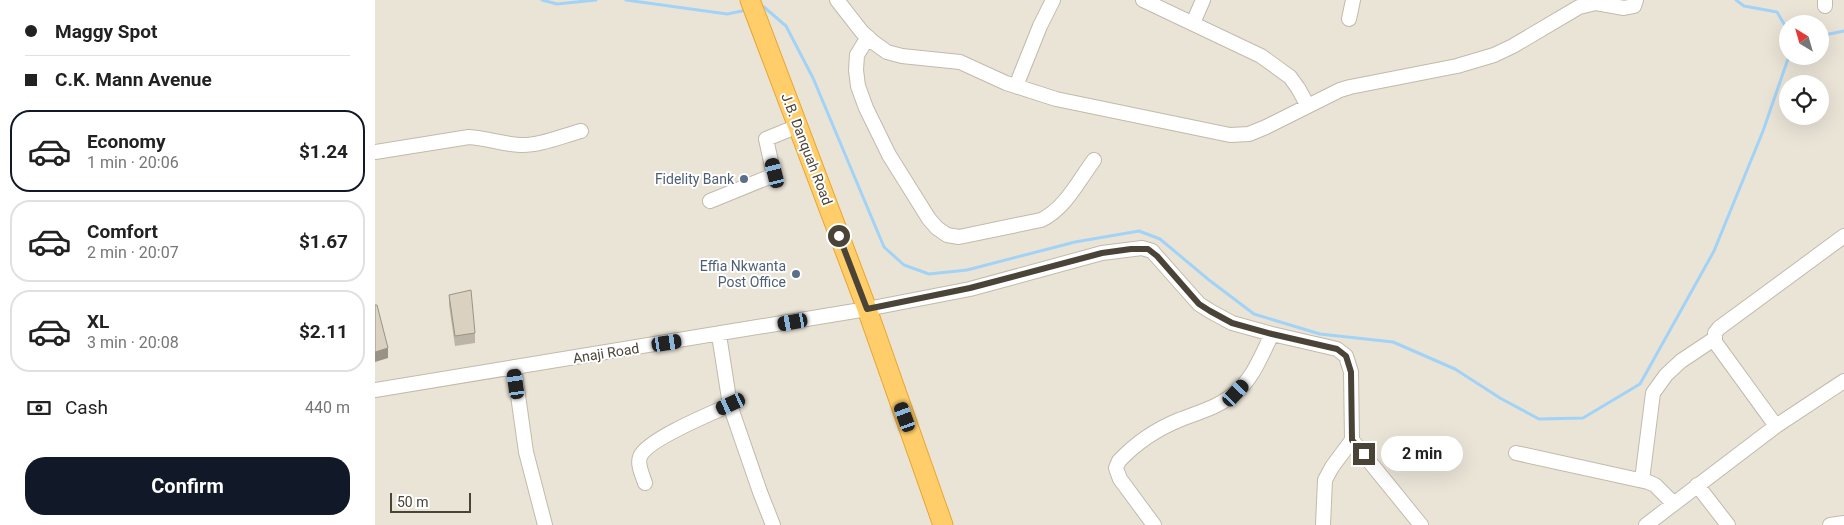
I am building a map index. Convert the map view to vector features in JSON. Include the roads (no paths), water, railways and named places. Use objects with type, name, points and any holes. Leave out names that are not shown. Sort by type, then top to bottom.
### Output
[{"type":"highway","name":"J.B. Danquah Road","points":[[753,8],[867,309],[943,525]]},
{"type":"street","points":[[837,0],[867,37],[887,52],[902,56],[960,62],[1016,86],[1056,99],[1230,135],[1249,134],[1350,87],[1457,66],[1494,55],[1513,46],[1579,7],[1596,3],[1624,8],[1633,6],[1636,0]]},
{"type":"street","points":[[1016,86],[1040,26],[1053,0]]},
{"type":"street","points":[[1143,0],[1261,56],[1281,70],[1298,88],[1308,106]]},
{"type":"street","points":[[1193,24],[1203,0]]},
{"type":"street","points":[[1349,18],[1353,0]]},
{"type":"street","points":[[867,37],[861,46],[856,62],[858,86],[866,108],[889,155],[929,219],[941,232],[959,237],[1048,217],[1061,206],[1094,160]]},
{"type":"street","points":[[710,201],[774,175],[766,139],[798,126]]},
{"type":"street","points":[[375,152],[469,137],[479,137],[506,144],[531,145],[581,131]]},
{"type":"street","points":[[1776,426],[1714,339],[1715,333],[1719,328],[1844,236]]},
{"type":"street","name":"Anaji Road","points":[[375,390],[719,335],[867,309],[970,288],[1102,253],[1142,248],[1152,251],[1204,308],[1232,323],[1331,347],[1342,352],[1346,356],[1351,372],[1352,440]]},
{"type":"street","points":[[1154,525],[1120,479],[1116,471],[1119,461],[1160,430],[1178,420],[1213,408],[1236,393],[1253,370],[1272,334]]},
{"type":"street","points":[[719,335],[731,404],[759,492],[773,525]]},
{"type":"street","points":[[1642,480],[1653,393],[1665,375],[1681,361],[1714,339]]},
{"type":"street","points":[[514,368],[526,452],[545,525]]},
{"type":"street","points":[[1646,525],[1776,426],[1844,381]]},
{"type":"street","points":[[645,483],[639,462],[644,450],[683,427],[731,404]]},
{"type":"street","points":[[1323,525],[1325,480],[1352,440],[1421,525]]},
{"type":"street","points":[[1516,452],[1642,480],[1655,485],[1673,503]]},
{"type":"street","points":[[1697,485],[1728,525]]},
{"type":"street","points":[[1830,525],[1844,522]]},
{"type":"waterway","points":[[542,0],[557,4],[596,0]]},
{"type":"waterway","points":[[626,0],[727,14],[747,10]]},
{"type":"waterway","points":[[1736,0],[1744,6],[1777,12],[1779,15]]},
{"type":"waterway","points":[[760,7],[764,7],[786,26],[813,78],[884,247],[904,265],[929,274],[967,270],[1075,242],[1139,231],[1160,239],[1254,314],[1320,334],[1393,342],[1455,369],[1500,398],[1539,419],[1583,418],[1640,384],[1714,251],[1763,131],[1786,65]]},
{"type":"waterway","points":[[1829,34],[1844,31]]},
{"type":"place","name":"Fidelity Bank","points":[[744,179]]},
{"type":"place","name":"Effia Nkwanta Post Office","points":[[796,274]]}]
